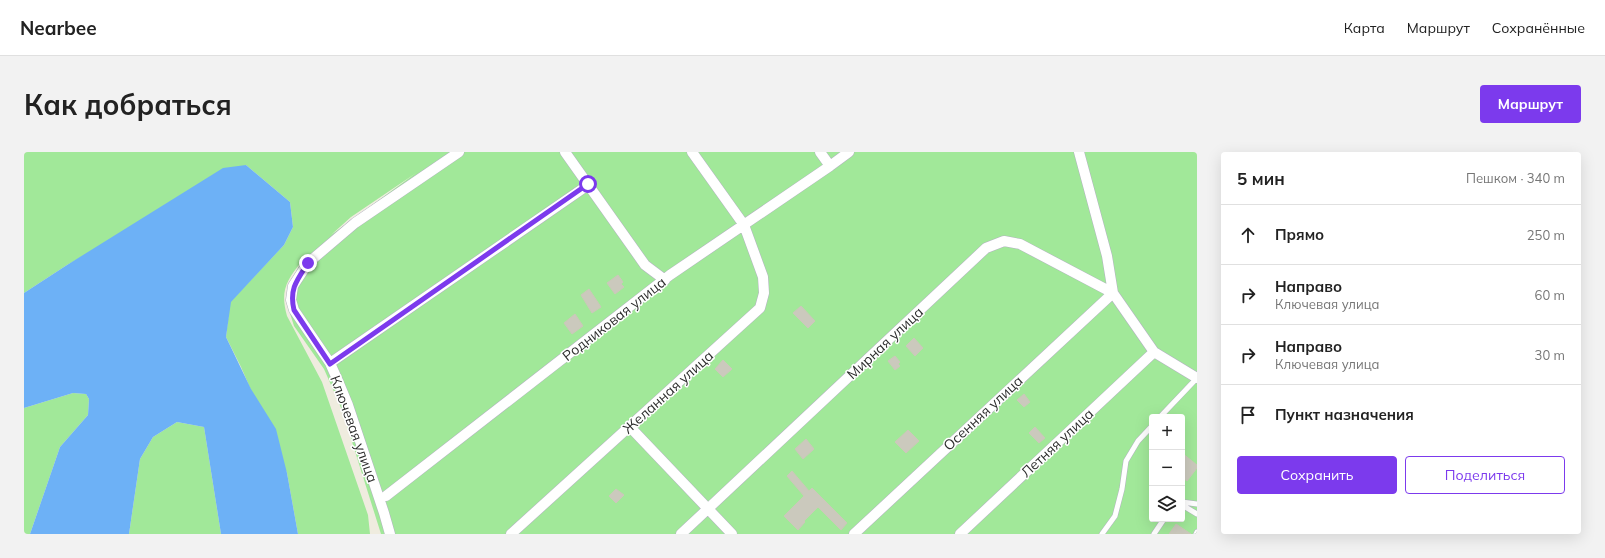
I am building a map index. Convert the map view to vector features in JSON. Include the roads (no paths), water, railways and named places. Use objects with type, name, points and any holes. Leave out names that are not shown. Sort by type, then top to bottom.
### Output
[{"type":"street","name":"Ключевая улица","points":[[390,534],[348,405],[330,364],[294,310],[291,300],[293,286],[308,263],[355,223],[459,152]]},
{"type":"street","points":[[565,152],[645,265],[665,280]]},
{"type":"street","name":"Желанная улица","points":[[511,534],[760,308],[764,293],[763,277],[744,226],[692,152]]},
{"type":"street","points":[[820,152],[830,166]]},
{"type":"street","name":"Родниковая улица","points":[[386,496],[665,280],[849,152]]},
{"type":"street","points":[[1078,152],[1107,256],[1113,293],[1154,352],[1197,378]]},
{"type":"street","points":[[330,364],[588,184]]},
{"type":"street","name":"Мирная улица","points":[[681,534],[986,248],[1004,241],[1020,244],[1113,293]]},
{"type":"street","name":"Осенняя улица","points":[[854,534],[1113,293]]},
{"type":"street","name":"Летняя улица","points":[[960,534],[1154,352]]},
{"type":"street","points":[[630,427],[732,534]]},
{"type":"lane","points":[[1163,414],[1197,378]]},
{"type":"lane","points":[[1102,534],[1115,516],[1122,489],[1126,461],[1138,441],[1149,429]]},
{"type":"lane","points":[[1185,504],[1197,504]]},
{"type":"lane","points":[[1185,506],[1197,514]]},
{"type":"lane","points":[[1154,534],[1162,522]]},
{"type":"water","points":[[246,165],[290,202],[293,227],[284,245],[231,302],[226,337],[251,389],[276,429],[287,473],[298,534],[221,534],[204,427],[177,422],[153,437],[140,459],[129,534],[30,534],[60,447],[88,415],[89,399],[86,394],[73,393],[24,408],[24,293],[223,168]]}]
